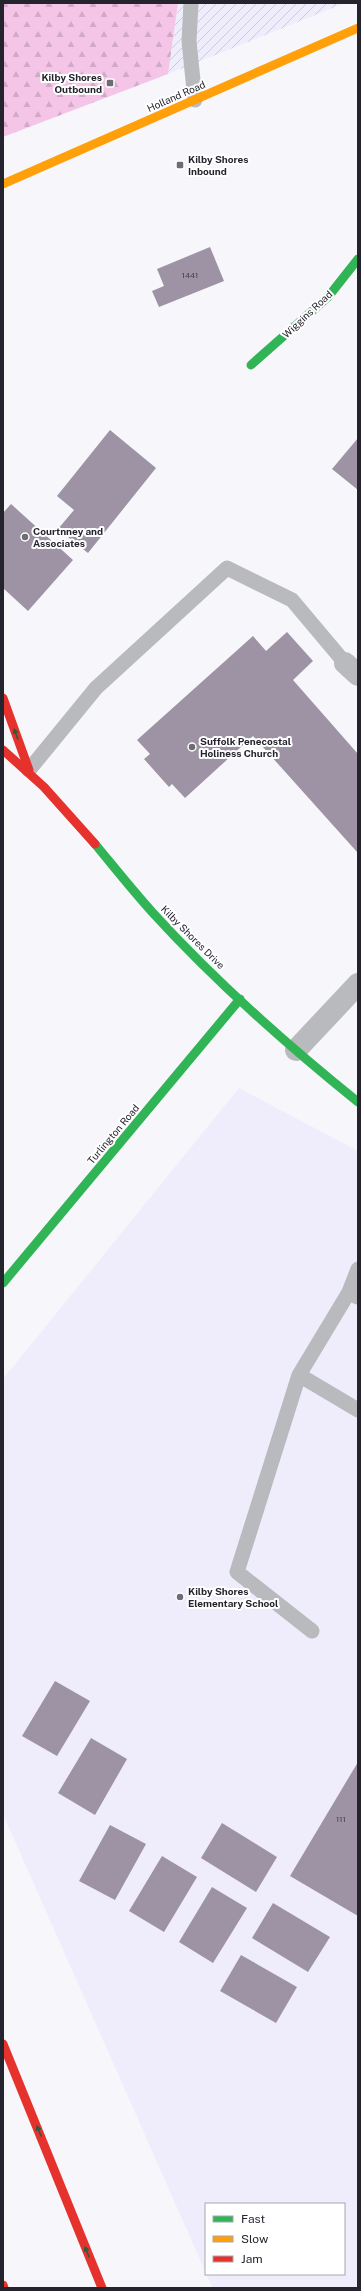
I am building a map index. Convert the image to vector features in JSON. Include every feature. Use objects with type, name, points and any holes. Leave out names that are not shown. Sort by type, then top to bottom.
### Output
[{"type":"main road","name":"Holland Road","points":[[3,184],[358,28]]},
{"type":"main road","name":"Wiggins Road","points":[[251,365],[328,297],[358,259]]},
{"type":"main road","name":"Kilby Shores Drive","points":[[3,698],[29,770]]},
{"type":"main road","name":"Kilby Shores Drive","points":[[3,750],[29,770],[154,914],[240,999],[296,1050],[358,1102]]},
{"type":"main road","name":"Turlington Road","points":[[3,1283],[240,999]]},
{"type":"main road","points":[[3,2044],[102,2288]]},
{"type":"street","points":[[296,1050],[358,984]]},
{"type":"lane","points":[[191,3],[189,41],[194,100]]},
{"type":"lane","points":[[29,770],[96,688],[227,568],[292,600],[352,669]]},
{"type":"lane","points":[[312,1631],[237,1572],[300,1375],[354,1295],[358,1269]]},
{"type":"lane","points":[[300,1375],[358,1410]]},
{"type":"shaded area","points":[[178,3],[345,3],[168,74]]},
{"type":"shaded area","name":"Kilby Shores Elementary School","points":[[239,1088],[358,1151],[358,2288],[213,2288],[206,2275],[345,2275],[345,2203],[205,2203],[205,2271],[3,1814],[3,1379]]},
{"type":"green space","points":[[3,3],[178,3],[168,74],[3,137]]},
{"type":"building","points":[[210,247],[224,281],[159,307],[152,291],[164,286],[157,269]]},
{"type":"building","points":[[110,430],[156,468],[88,553],[58,529],[74,510],[57,496]]},
{"type":"building","points":[[358,438],[358,490],[332,469]]},
{"type":"building","name":"Courtnney and Associates","points":[[11,504],[73,560],[28,611],[3,588],[3,513]]},
{"type":"building","name":"Suffolk Penecostal Holiness Church","points":[[287,632],[313,661],[293,680],[358,754],[357,852],[253,736],[185,798],[172,784],[169,787],[144,759],[150,754],[137,740],[253,636],[266,651]]},
{"type":"building","points":[[55,1681],[90,1701],[57,1756],[22,1736]]},
{"type":"building","points":[[91,1738],[127,1759],[95,1815],[58,1793]]},
{"type":"building","points":[[358,1762],[358,1916],[290,1876]]},
{"type":"building","points":[[222,1823],[277,1857],[256,1892],[201,1858]]},
{"type":"building","points":[[110,1825],[146,1844],[115,1900],[79,1881]]},
{"type":"building","points":[[162,1856],[197,1877],[164,1932],[129,1911]]},
{"type":"building","points":[[212,1887],[247,1908],[213,1963],[179,1942]]},
{"type":"building","points":[[273,1903],[330,1937],[308,1972],[252,1938]]},
{"type":"building","points":[[241,1955],[297,1987],[276,2023],[220,1991]]},
{"type":"traffic: fast","points":[[251,365],[328,297],[358,259]]},
{"type":"traffic: fast","points":[[95,844],[146,905],[201,963],[252,1012],[304,1058],[358,1102]]},
{"type":"traffic: fast","points":[[3,1283],[240,999]]},
{"type":"traffic: slow","points":[[3,184],[358,28]]},
{"type":"traffic: jam","points":[[3,698],[29,770]]},
{"type":"traffic: jam","points":[[3,750],[44,787],[95,844]]},
{"type":"traffic: jam","points":[[3,2044],[102,2288]]},
{"type":"place","name":"Kilby Shores Outbound","points":[[110,83]]},
{"type":"place","name":"Kilby Shores Inbound","points":[[180,165]]},
{"type":"place","name":"Courtnney and Associates","points":[[25,537]]},
{"type":"place","name":"Suffolk Penecostal Holiness Church","points":[[192,747]]},
{"type":"place","name":"Kilby Shores Elementary School","points":[[180,1597]]}]
